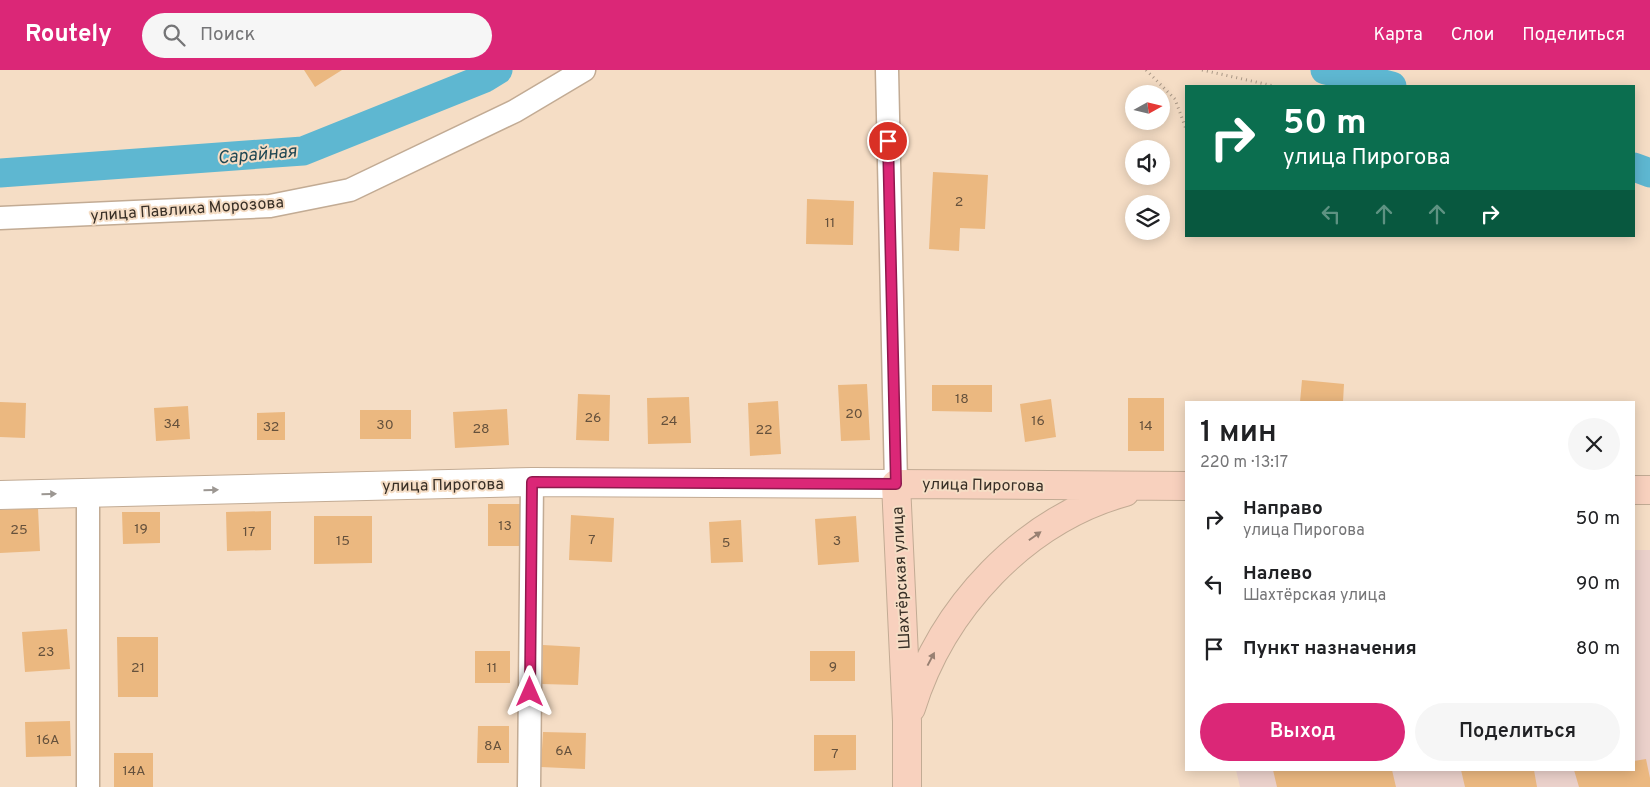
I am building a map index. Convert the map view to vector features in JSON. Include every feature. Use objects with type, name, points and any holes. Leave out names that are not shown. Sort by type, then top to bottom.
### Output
[{"type":"main road","name":"улица Пирогова","points":[[896,484],[1185,486]]},
{"type":"main road","name":"Шахтёрская улица","points":[[896,484],[907,720],[907,787]]},
{"type":"main road","points":[[907,720],[921,680],[950,626],[974,595],[1012,553],[1032,537],[1077,510],[1101,499],[1148,486]]},
{"type":"main road","points":[[1635,490],[1650,490]]},
{"type":"street","name":"улица Павлика Морозова","points":[[0,218],[270,206],[350,190],[514,111],[584,70]]},
{"type":"street","name":"Шахтёрская улица","points":[[887,70],[896,484]]},
{"type":"street","name":"улица Пирогова","points":[[0,495],[532,482],[896,484]]},
{"type":"street","points":[[529,787],[532,482]]},
{"type":"street","points":[[88,493],[88,787]]},
{"type":"path","points":[[1146,70],[1175,99],[1185,126]]},
{"type":"path","points":[[1202,70],[1270,85]]},
{"type":"shaded area","points":[[1635,550],[1650,550],[1650,787],[1240,787],[1236,771],[1635,771]]},
{"type":"building","points":[[304,70],[342,70],[315,87]]},
{"type":"building","points":[[933,172],[988,175],[985,229],[960,228],[959,251],[929,249]]},
{"type":"building","points":[[807,199],[854,201],[853,245],[806,244]]},
{"type":"building","points":[[1302,380],[1344,384],[1343,401],[1300,401]]},
{"type":"building","points":[[867,384],[870,440],[841,441],[838,385]]},
{"type":"building","points":[[932,385],[992,385],[992,412],[932,411]]},
{"type":"building","points":[[578,394],[610,395],[609,441],[576,440]]},
{"type":"building","points":[[689,397],[691,443],[648,444],[647,398]]},
{"type":"building","points":[[1128,398],[1164,398],[1164,451],[1128,451]]},
{"type":"building","points":[[1051,399],[1056,437],[1025,442],[1020,404]]},
{"type":"building","points":[[778,401],[781,454],[750,456],[748,403]]},
{"type":"building","points":[[0,402],[26,403],[25,438],[0,437]]},
{"type":"building","points":[[188,406],[190,439],[156,441],[154,408]]},
{"type":"building","points":[[507,409],[509,445],[455,448],[453,412]]},
{"type":"building","points":[[360,410],[411,410],[411,439],[360,439]]},
{"type":"building","points":[[285,412],[285,440],[257,440],[257,413]]},
{"type":"building","points":[[488,504],[522,504],[522,546],[488,546]]},
{"type":"building","points":[[38,508],[40,551],[0,553],[0,510]]},
{"type":"building","points":[[271,511],[271,550],[227,551],[226,512]]},
{"type":"building","points":[[122,512],[160,512],[160,543],[123,544]]},
{"type":"building","points":[[571,515],[614,518],[612,562],[569,560]]},
{"type":"building","points":[[314,516],[372,516],[372,563],[314,564]]},
{"type":"building","points":[[856,516],[859,562],[818,565],[815,519]]},
{"type":"building","points":[[741,520],[743,562],[711,563],[709,522]]},
{"type":"building","points":[[67,629],[70,669],[25,672],[22,632]]},
{"type":"building","points":[[117,637],[158,637],[158,697],[118,697]]},
{"type":"building","points":[[543,645],[580,647],[578,685],[542,684]]},
{"type":"building","points":[[475,651],[510,651],[510,683],[475,683]]},
{"type":"building","points":[[810,651],[855,651],[855,681],[810,681]]},
{"type":"building","points":[[70,721],[71,756],[26,757],[25,722]]},
{"type":"building","points":[[478,726],[509,726],[509,763],[477,763]]},
{"type":"building","points":[[543,732],[586,733],[585,769],[541,767]]},
{"type":"building","points":[[814,735],[856,735],[856,770],[814,771]]},
{"type":"building","points":[[114,753],[153,753],[153,787],[114,787]]},
{"type":"building","points":[[1646,759],[1650,787],[1579,787],[1574,771],[1635,771],[1635,761]]},
{"type":"building","points":[[1273,771],[1392,771],[1396,787],[1277,787]]},
{"type":"building","points":[[1461,771],[1534,771],[1537,787],[1465,787]]},
{"type":"waterway","name":"Сарайная","points":[[0,173],[303,151],[485,78],[498,70]]},
{"type":"waterway","name":"Сарайная","points":[[1325,70],[1388,85]]},
{"type":"waterway","name":"Сарайная","points":[[1635,167],[1650,173]]},
{"type":"route","points":[[530,692],[532,482],[896,484],[888,141]]}]
